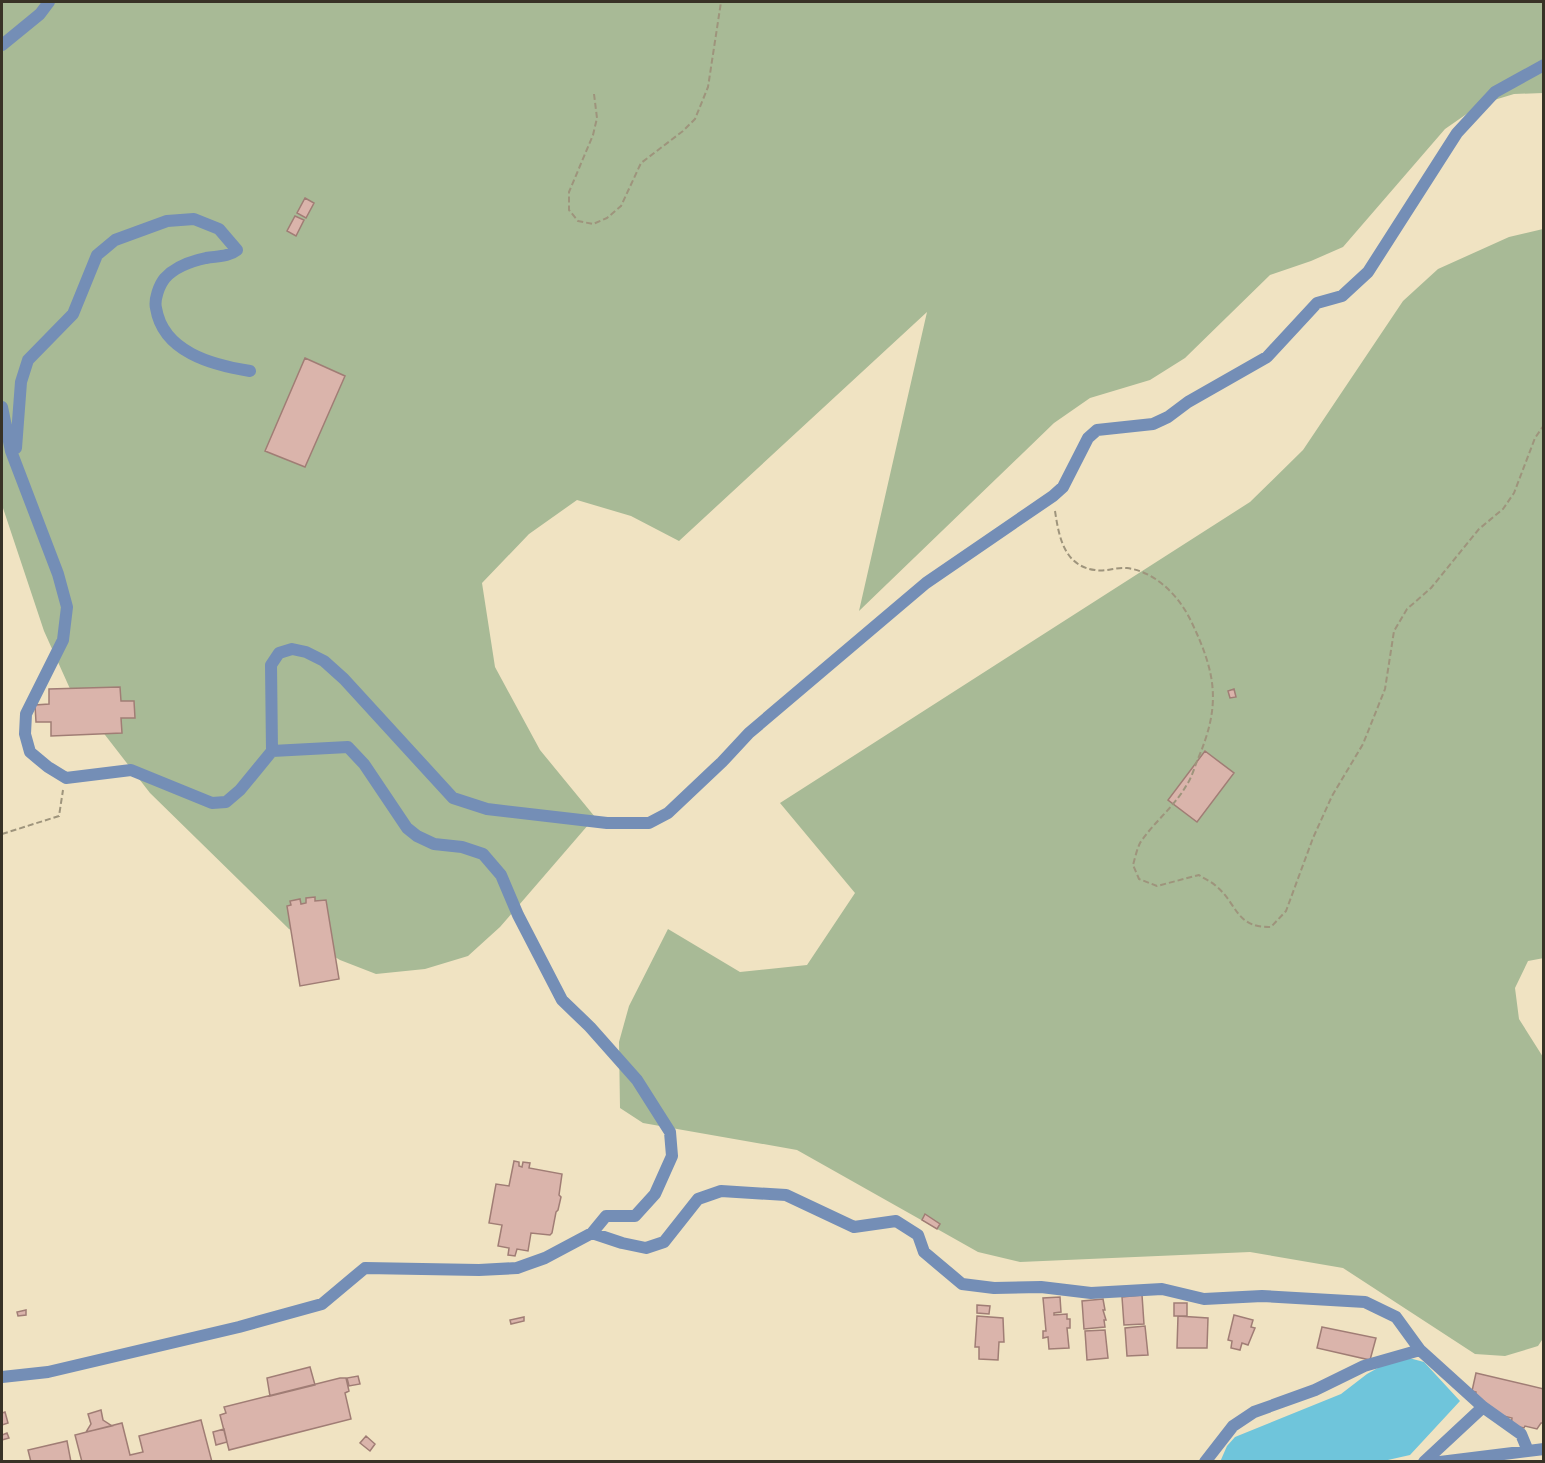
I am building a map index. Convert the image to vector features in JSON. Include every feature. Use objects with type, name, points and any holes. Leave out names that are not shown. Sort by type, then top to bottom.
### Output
[{"type":"street","points":[[2,45],[40,14],[49,2]]},
{"type":"street","points":[[2,407],[11,451],[58,574],[67,607],[63,640],[26,714],[26,734],[30,752],[48,767],[66,778],[131,770],[212,803],[226,802],[240,790],[272,751],[271,665],[279,653],[292,649],[306,652],[324,661],[344,679],[453,798],[487,808],[607,823],[649,823],[668,813],[749,733],[926,583],[1053,496],[1063,487],[1088,438],[1096,430],[1153,424],[1168,417],[1188,402],[1266,357],[1317,303],[1342,296],[1368,272],[1457,134],[1495,92],[1544,65]]},
{"type":"street","points":[[11,451],[16,448],[21,382],[28,360],[73,314],[97,255],[115,240],[167,221],[194,219],[219,230],[237,250],[231,255],[204,259],[182,266],[164,279],[154,302],[157,317],[168,338],[185,351],[220,366],[250,371]]},
{"type":"street","points":[[2,1377],[48,1372],[239,1327],[322,1304],[364,1269],[517,1268],[545,1258],[592,1233],[606,1216],[635,1216],[655,1194],[672,1156],[670,1132],[637,1080],[590,1027],[562,1000],[518,915],[501,875],[483,854],[462,847],[434,844],[417,836],[407,828],[364,764],[348,747],[272,751]]},
{"type":"street","points":[[592,1233],[645,1248],[664,1242],[698,1198],[721,1191],[786,1195],[854,1227],[896,1221],[918,1235],[924,1252],[962,1284],[994,1288],[1041,1287],[1091,1293],[1162,1289],[1204,1299],[1262,1296],[1365,1302],[1396,1317],[1420,1350],[1483,1407],[1521,1434],[1528,1451]]},
{"type":"street","points":[[1205,1461],[1233,1426],[1254,1412],[1315,1390],[1364,1366],[1420,1350]]},
{"type":"street","points":[[1424,1461],[1483,1407]]},
{"type":"street","points":[[1440,1461],[1544,1449]]},
{"type":"path","points":[[594,94],[597,118],[593,135],[569,192],[568,210],[578,221],[593,224],[607,218],[621,206],[641,163],[695,119],[708,87],[722,2]]},
{"type":"path","points":[[1053,496],[1059,537],[1067,554],[1080,565],[1095,570],[1127,568],[1151,577],[1165,587],[1178,599],[1191,620],[1208,663],[1214,690],[1208,736],[1186,787],[1140,844],[1133,865],[1139,879],[1156,886],[1199,875],[1216,886],[1243,919],[1257,927],[1271,927],[1286,911],[1313,838],[1332,796],[1363,744],[1386,689],[1394,631],[1407,609],[1431,588],[1479,529],[1503,509],[1514,493],[1535,438],[1544,424]]},
{"type":"path","points":[[2,834],[59,816],[60,798],[66,778]]},
{"type":"green space","points":[[2,2],[1543,2],[1543,93],[1514,94],[1481,104],[1445,129],[1343,247],[1270,275],[1185,358],[1150,380],[1090,398],[1054,423],[859,611],[927,312],[679,541],[631,516],[577,500],[529,534],[482,583],[495,667],[540,750],[595,817],[500,927],[468,956],[425,969],[376,974],[340,960],[289,929],[150,793],[71,691],[44,631],[2,505]]},
{"type":"green space","points":[[1543,229],[1544,958],[1528,961],[1515,988],[1519,1019],[1543,1057],[1544,1337],[1538,1346],[1505,1356],[1475,1354],[1343,1268],[1250,1252],[1020,1262],[978,1252],[797,1150],[643,1123],[620,1108],[619,1042],[629,1006],[668,929],[740,972],[807,965],[855,893],[780,803],[1250,502],[1303,450],[1403,301],[1438,269],[1509,237]]},
{"type":"water","points":[[1409,1358],[1424,1362],[1460,1401],[1410,1455],[1379,1462],[1220,1462],[1227,1446],[1235,1437],[1341,1394],[1367,1374],[1392,1360]]},
{"type":"building","points":[[305,198],[314,203],[306,218],[297,213]]},
{"type":"building","points":[[295,216],[304,220],[296,236],[287,231]]},
{"type":"building","points":[[305,358],[345,376],[305,467],[265,451]]},
{"type":"building","points":[[120,687],[121,701],[134,701],[135,718],[121,718],[122,733],[51,736],[51,722],[36,722],[35,705],[49,704],[49,689]]},
{"type":"building","points":[[1234,689],[1236,697],[1230,698],[1228,691]]},
{"type":"building","points":[[1205,751],[1234,773],[1197,822],[1168,800]]},
{"type":"building","points":[[315,897],[315,901],[326,900],[339,979],[300,986],[287,906],[291,905],[290,901],[300,899],[301,904],[306,903],[306,898]]},
{"type":"building","points":[[514,1161],[519,1162],[519,1166],[522,1167],[523,1162],[530,1163],[529,1168],[562,1174],[559,1195],[561,1197],[552,1233],[550,1235],[531,1233],[528,1251],[517,1249],[515,1256],[508,1255],[509,1248],[498,1246],[502,1225],[489,1223],[496,1184],[509,1186]]},
{"type":"building","points":[[925,1214],[940,1224],[937,1229],[922,1220]]},
{"type":"building","points":[[1142,1295],[1144,1324],[1124,1325],[1122,1297]]},
{"type":"building","points":[[1060,1297],[1061,1312],[1054,1313],[1054,1315],[1067,1314],[1067,1319],[1070,1319],[1070,1328],[1067,1328],[1069,1348],[1049,1349],[1048,1337],[1043,1338],[1043,1331],[1046,1331],[1043,1298]]},
{"type":"building","points":[[1103,1299],[1105,1327],[1084,1329],[1082,1301]]},
{"type":"building","points":[[1174,1303],[1187,1303],[1187,1316],[1174,1316]]},
{"type":"building","points":[[977,1305],[990,1306],[989,1314],[977,1313]]},
{"type":"building","points":[[26,1310],[26,1315],[18,1316],[17,1312]]},
{"type":"building","points":[[1234,1315],[1253,1320],[1251,1327],[1255,1328],[1248,1345],[1242,1343],[1240,1350],[1231,1348],[1232,1341],[1228,1340]]},
{"type":"building","points":[[977,1316],[1003,1318],[1004,1342],[999,1342],[998,1360],[979,1359],[979,1347],[975,1347]]},
{"type":"building","points":[[1178,1316],[1208,1318],[1207,1348],[1177,1348]]},
{"type":"building","points":[[524,1317],[524,1321],[511,1324],[510,1320]]},
{"type":"building","points":[[1145,1326],[1148,1355],[1127,1356],[1125,1328]]},
{"type":"building","points":[[1322,1327],[1376,1338],[1370,1360],[1317,1348]]},
{"type":"building","points":[[1105,1330],[1108,1358],[1087,1360],[1085,1331]]},
{"type":"building","points":[[310,1367],[315,1385],[270,1396],[267,1378]]},
{"type":"building","points":[[1476,1373],[1544,1389],[1544,1423],[1541,1423],[1537,1429],[1525,1426],[1524,1428],[1511,1425],[1512,1418],[1487,1412],[1475,1396],[1476,1392],[1472,1391]]},
{"type":"building","points":[[358,1376],[360,1384],[349,1386],[347,1378]]},
{"type":"building","points":[[346,1378],[349,1391],[345,1393],[351,1419],[229,1450],[220,1415],[226,1413],[224,1407]]},
{"type":"building","points":[[101,1410],[103,1420],[112,1426],[86,1432],[91,1424],[88,1414]]},
{"type":"building","points":[[5,1412],[8,1423],[2,1425],[2,1413]]},
{"type":"building","points":[[201,1420],[212,1462],[82,1462],[75,1435],[122,1423],[130,1455],[143,1452],[139,1436]]},
{"type":"building","points":[[224,1429],[227,1442],[216,1445],[213,1432]]},
{"type":"building","points":[[7,1433],[9,1438],[2,1440],[2,1435]]},
{"type":"building","points":[[366,1436],[375,1444],[370,1451],[360,1443]]},
{"type":"building","points":[[67,1441],[71,1462],[31,1462],[28,1450]]}]
